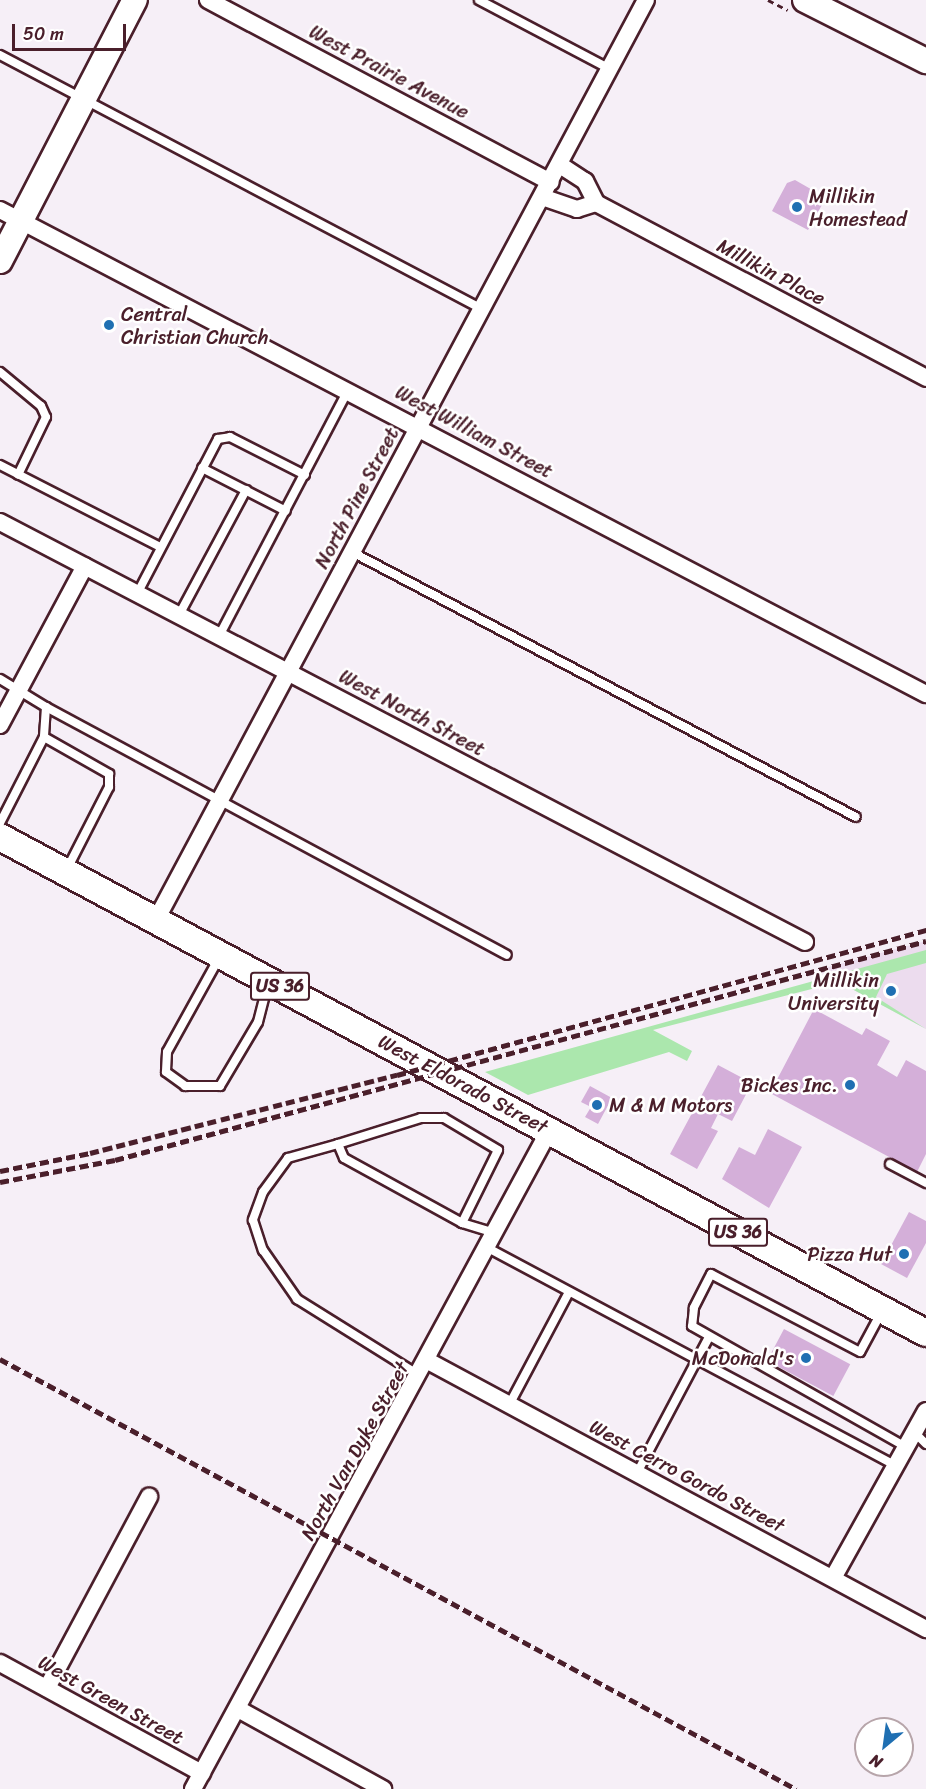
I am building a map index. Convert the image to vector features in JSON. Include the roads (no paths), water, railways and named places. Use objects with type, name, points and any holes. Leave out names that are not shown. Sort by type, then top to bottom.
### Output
[{"type":"main road","name":"West Eldorado Street","points":[[0,837],[926,1333]]},
{"type":"street","points":[[0,261],[135,0]]},
{"type":"street","name":"West Prairie Avenue","points":[[208,0],[551,182]]},
{"type":"street","name":"North Pine Street","points":[[156,920],[646,0]]},
{"type":"street","points":[[805,0],[926,62]]},
{"type":"street","points":[[542,197],[565,208],[596,203],[585,181],[560,165]]},
{"type":"street","name":"Millikin Place","points":[[596,203],[926,378]]},
{"type":"street","name":"West William Street","points":[[0,210],[420,427],[926,694]]},
{"type":"street","name":"West North Street","points":[[0,522],[805,942]]},
{"type":"street","points":[[0,725],[85,566]]},
{"type":"street","name":"North Van Dyke Street","points":[[193,1789],[420,1376],[549,1131]]},
{"type":"street","name":"West Cerro Gordo Street","points":[[428,1361],[926,1629]]},
{"type":"street","points":[[833,1578],[906,1447],[920,1438],[926,1411]]},
{"type":"street","points":[[47,1688],[149,1497]]},
{"type":"street","name":"West Green Street","points":[[0,1663],[202,1773]]},
{"type":"street","points":[[238,1709],[383,1789]]},
{"type":"lane","points":[[479,0],[610,69]]},
{"type":"lane","points":[[0,55],[482,309]]},
{"type":"lane","points":[[0,372],[41,406],[46,417],[18,475]]},
{"type":"lane","points":[[219,636],[348,390]]},
{"type":"lane","points":[[138,594],[160,547],[218,439],[230,437],[305,475]]},
{"type":"lane","points":[[0,465],[160,547]]},
{"type":"lane","points":[[202,468],[286,511]]},
{"type":"lane","points":[[179,615],[246,490]]},
{"type":"lane","points":[[352,552],[856,818]]},
{"type":"lane","points":[[0,679],[46,707],[220,798],[507,955]]},
{"type":"lane","points":[[0,823],[44,736],[46,707]]},
{"type":"lane","points":[[44,736],[109,774],[109,787],[65,872]]},
{"type":"lane","points":[[221,955],[167,1052],[166,1072],[185,1086],[220,1086],[258,1022],[260,998],[269,981]]},
{"type":"lane","points":[[420,1376],[297,1299],[263,1250],[253,1220],[263,1192],[288,1158],[421,1118],[444,1118],[498,1150],[462,1223]]},
{"type":"lane","points":[[338,1144],[344,1158],[462,1223],[569,1292],[896,1466]]},
{"type":"lane","points":[[890,1164],[926,1184]]},
{"type":"lane","points":[[883,1310],[860,1352],[711,1274],[694,1308],[692,1326],[708,1339],[906,1447]]},
{"type":"lane","points":[[509,1405],[569,1292]]},
{"type":"lane","points":[[637,1473],[708,1339]]},
{"type":"railway","points":[[0,1171],[90,1153],[397,1075],[926,930]]},
{"type":"railway","points":[[0,1182],[115,1160],[926,941]]},
{"type":"railway","points":[[0,1359],[796,1789]]},
{"type":"place","name":"Millikin Homestead","points":[[797,207]]},
{"type":"place","name":"Central Christian Church","points":[[109,325]]},
{"type":"place","name":"Millikin University","points":[[891,991]]},
{"type":"place","name":"Bickes Inc.","points":[[850,1085]]},
{"type":"place","name":"M & M Motors","points":[[597,1105]]},
{"type":"place","name":"Pizza Hut","points":[[904,1254]]},
{"type":"place","name":"McDonald's","points":[[806,1358]]}]
